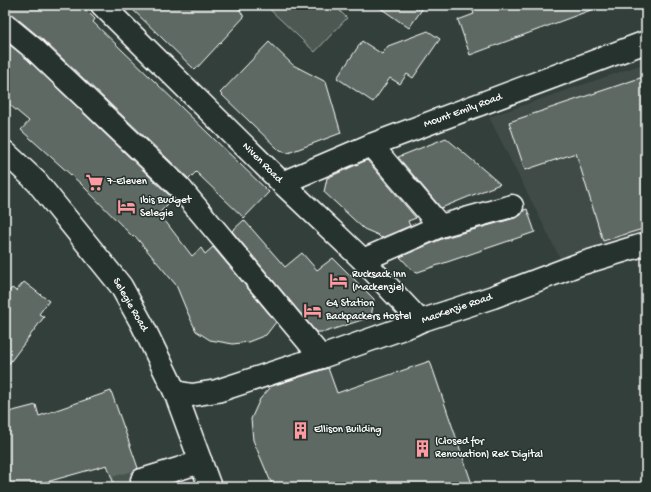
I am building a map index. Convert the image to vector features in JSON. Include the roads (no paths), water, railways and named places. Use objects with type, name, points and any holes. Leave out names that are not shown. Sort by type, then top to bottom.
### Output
[{"type":"street","name":"Niven Road","points":[[102,5],[282,183],[363,260],[420,321]]},
{"type":"street","points":[[5,25],[34,49],[181,189],[321,358]]},
{"type":"street","name":"Mount Emily Road","points":[[282,183],[371,145],[646,42]]},
{"type":"street","points":[[371,145],[440,226]]},
{"type":"street","name":"Selegie Road","points":[[5,152],[37,182],[121,286],[142,324],[175,392],[210,487]]},
{"type":"street","points":[[363,260],[440,226],[512,206]]},
{"type":"street","name":"MacKenzie Road","points":[[175,392],[192,394],[217,391],[321,358],[420,321],[493,297],[580,264],[646,244]]},
{"type":"street","points":[[142,480],[201,462]]},
{"type":"tunnel","points":[[116,487],[142,480]]},
{"type":"place","name":"7-Eleven","points":[[94,182]]},
{"type":"place","name":"Ibis Budget Selegie","points":[[127,207]]},
{"type":"place","name":"Rucksack Inn (Mackenzie)","points":[[339,281]]},
{"type":"place","name":"G4 Station Backpackers Hostel","points":[[313,310]]},
{"type":"place","name":"Ellison Building","points":[[301,430]]},
{"type":"place","name":"(Closed for Renovation) Rex Digital","points":[[422,448]]}]
